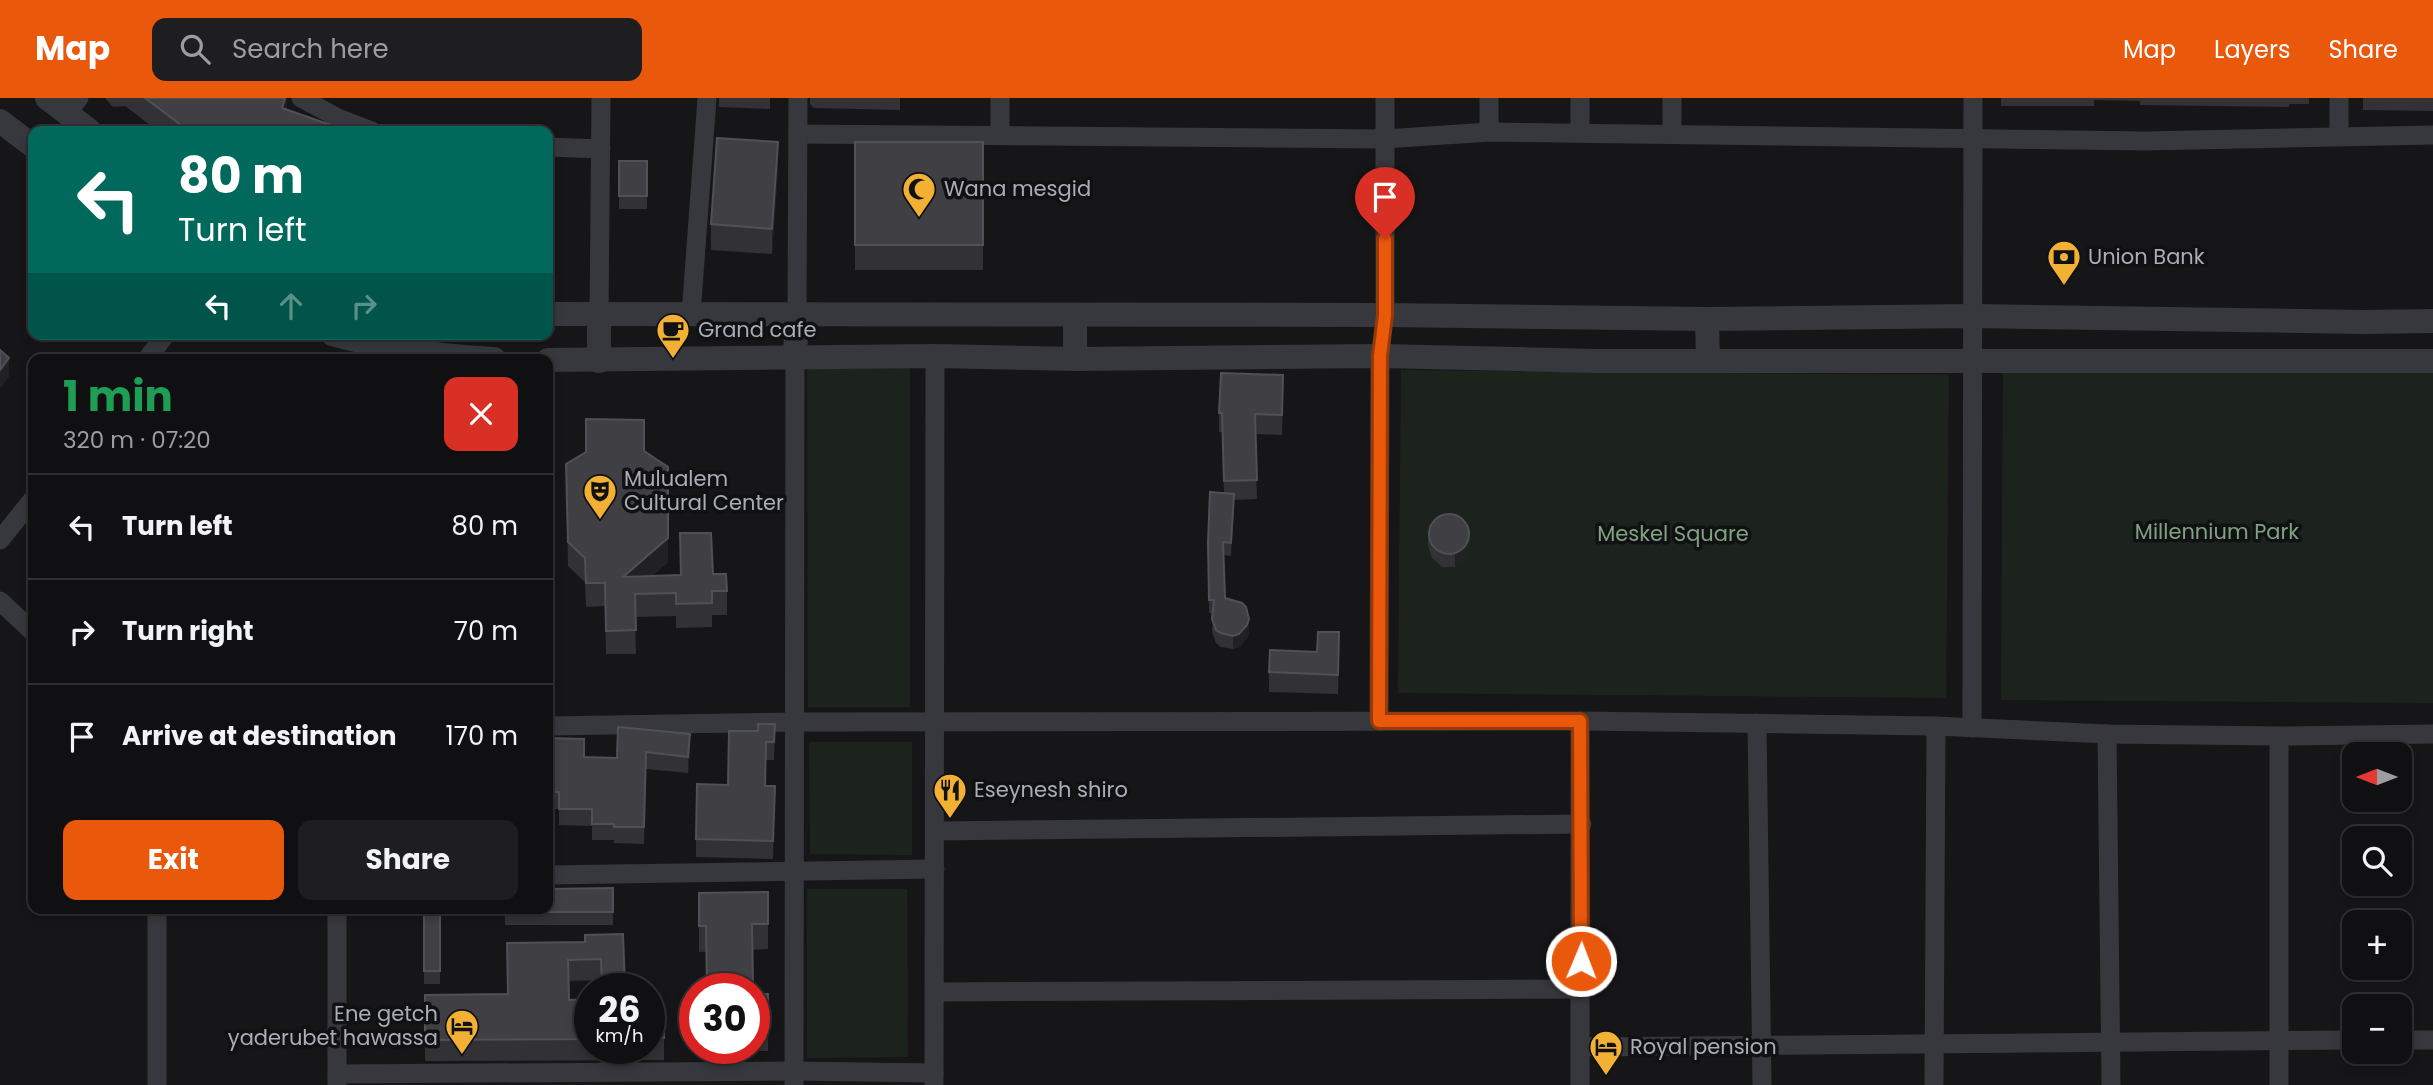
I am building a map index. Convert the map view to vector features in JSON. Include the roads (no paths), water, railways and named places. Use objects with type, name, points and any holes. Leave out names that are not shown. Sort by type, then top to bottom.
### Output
[{"type":"street","points":[[47,98],[83,126]]},
{"type":"street","points":[[301,98],[359,126]]},
{"type":"street","points":[[599,361],[601,98]]},
{"type":"street","points":[[691,315],[707,98]]},
{"type":"street","points":[[794,1078],[798,98]]},
{"type":"street","points":[[1000,98],[1000,135]]},
{"type":"street","points":[[1379,721],[1380,356],[1385,315],[1385,98]]},
{"type":"street","points":[[1489,98],[1489,132]]},
{"type":"street","points":[[1580,98],[1580,133]]},
{"type":"street","points":[[1672,98],[1672,134]]},
{"type":"street","points":[[1972,728],[1973,98]]},
{"type":"street","points":[[2339,98],[2339,135]]},
{"type":"street","points":[[0,121],[28,142]]},
{"type":"street","points":[[798,134],[1385,139],[1489,132],[2146,141],[2433,135]]},
{"type":"street","points":[[553,147],[601,149]]},
{"type":"street","points":[[553,314],[599,316],[797,312],[1707,319],[1973,316],[2433,321]]},
{"type":"street","points":[[337,914],[337,1080],[934,1079],[936,315]]},
{"type":"street","points":[[1074,316],[1074,359]]},
{"type":"street","points":[[1707,319],[1708,361]]},
{"type":"street","points":[[151,354],[161,340]]},
{"type":"street","points":[[352,340],[438,354]]},
{"type":"street","points":[[553,360],[935,356],[1074,359],[1380,356],[1597,361],[2433,361]]},
{"type":"street","points":[[0,540],[28,505]]},
{"type":"street","points":[[0,601],[28,627]]},
{"type":"street","points":[[1580,721],[1580,1085]]},
{"type":"street","points":[[553,726],[795,722],[1580,721],[1936,726],[2107,734],[2433,734]]},
{"type":"street","points":[[1757,723],[1762,1085]]},
{"type":"street","points":[[1934,1085],[1936,726]]},
{"type":"street","points":[[2107,734],[2111,1085]]},
{"type":"street","points":[[2279,736],[2279,1085]]},
{"type":"street","points":[[934,831],[1582,824]]},
{"type":"street","points":[[553,875],[934,869]]},
{"type":"street","points":[[157,914],[157,1085]]},
{"type":"street","points":[[934,992],[1581,989]]},
{"type":"street","points":[[1580,1046],[2342,1040]]},
{"type":"street","points":[[2412,1040],[2433,1040]]},
{"type":"place","name":"Wana mesgid","points":[[919,219]]},
{"type":"place","name":"Union Bank","points":[[2064,287]]},
{"type":"place","name":"Grand cafe","points":[[673,360]]},
{"type":"place","name":"Mulualem Cultural Center","points":[[600,521]]},
{"type":"place","name":"Eseynesh shiro","points":[[950,820]]},
{"type":"place","name":"Ene getch yaderubet hawassa","points":[[462,1056]]},
{"type":"place","name":"Royal pension","points":[[1606,1077]]},
{"type":"park label","name":"Millennium Park","points":[[2217,532]]},
{"type":"park label","name":"Meskel Square","points":[[1673,534]]}]
